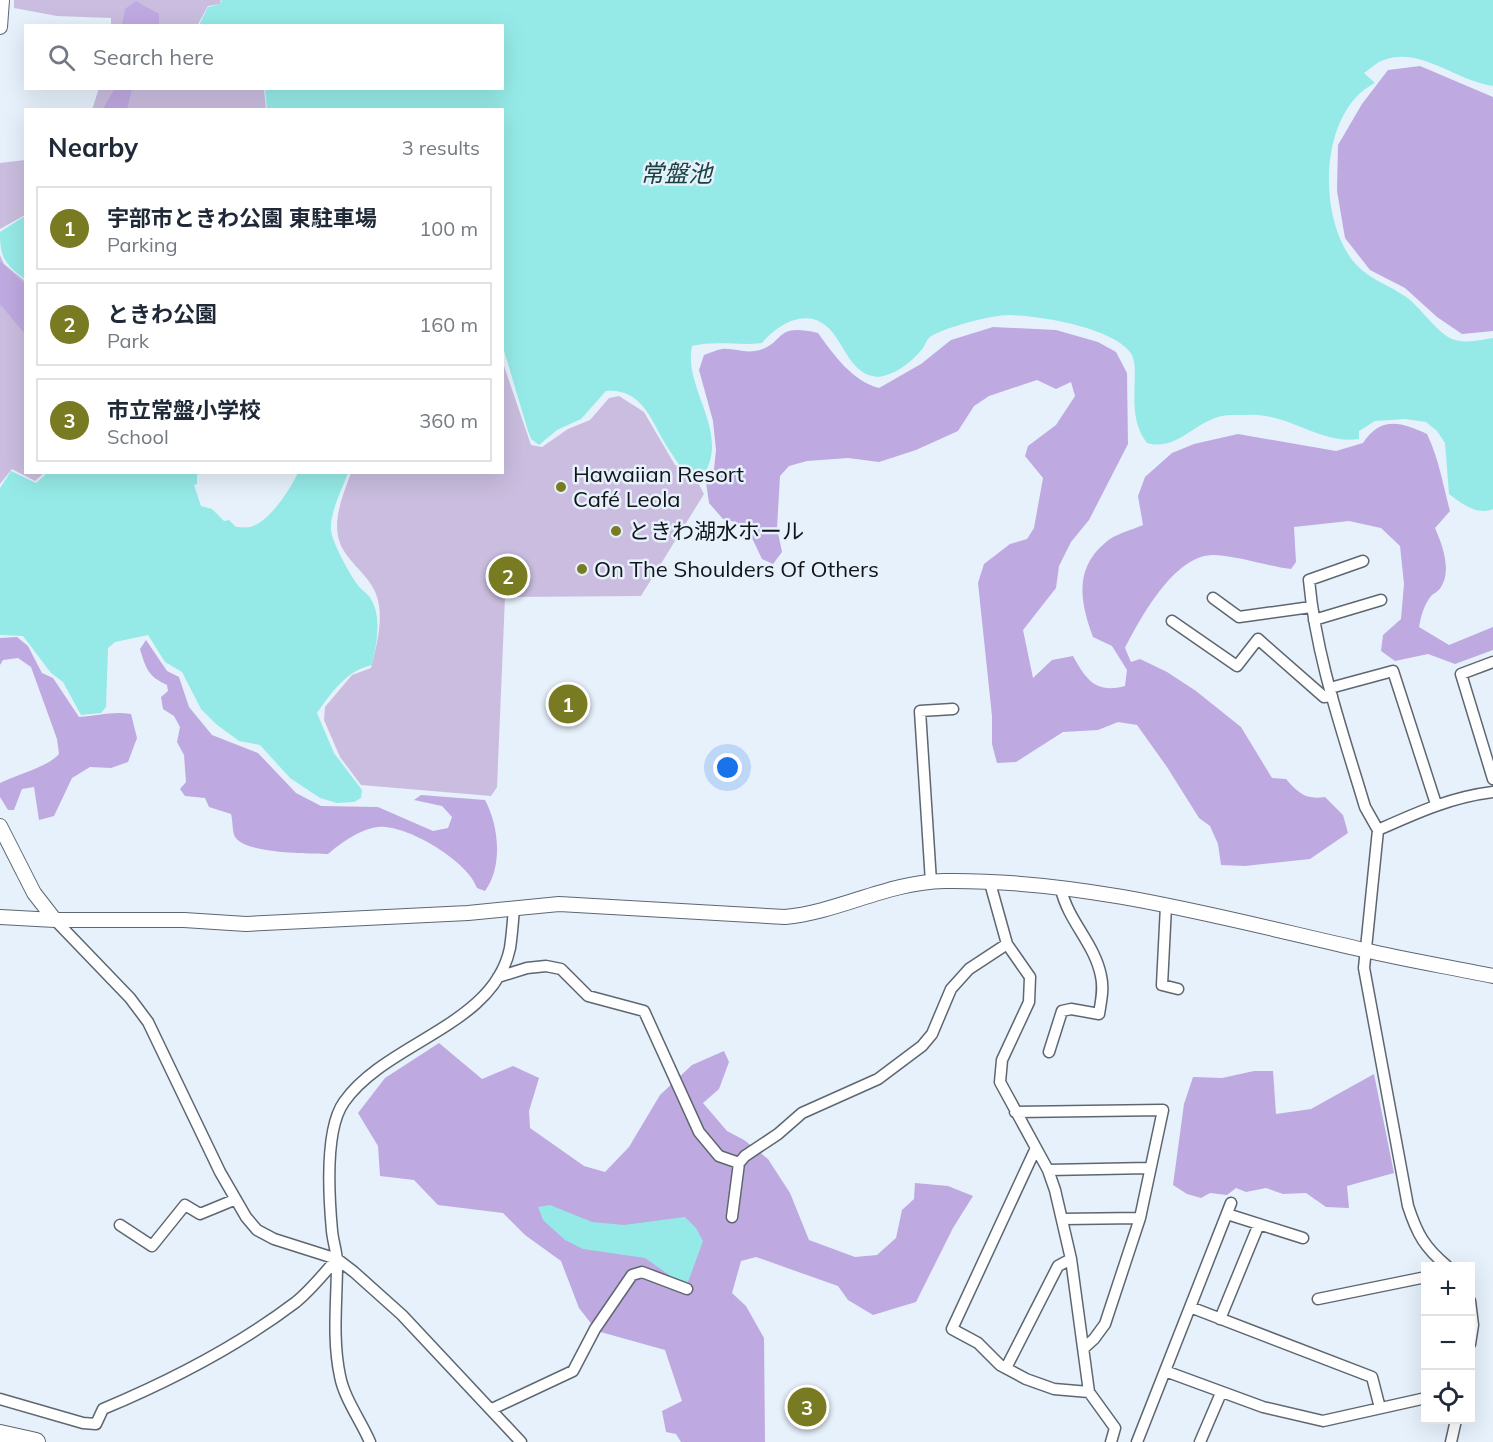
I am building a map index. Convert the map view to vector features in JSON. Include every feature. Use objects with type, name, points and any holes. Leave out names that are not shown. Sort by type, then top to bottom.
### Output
[{"type":"main road","points":[[0,1434],[36,1442]]},
{"type":"street","points":[[0,27],[2,0]]},
{"type":"street","points":[[1363,561],[1309,580],[1311,607],[1320,655],[1365,807],[1378,830],[1364,968],[1408,1206],[1414,1224],[1428,1251],[1443,1262]]},
{"type":"street","points":[[1213,598],[1239,617],[1311,607]]},
{"type":"street","points":[[1314,620],[1381,600]]},
{"type":"street","points":[[1172,621],[1238,666],[1258,639],[1324,697],[1331,692],[1393,670],[1436,804]]},
{"type":"street","points":[[1493,662],[1461,674],[1493,779]]},
{"type":"street","points":[[931,882],[920,711],[953,709]]},
{"type":"street","points":[[1378,830],[1436,804],[1458,797],[1493,792]]},
{"type":"street","points":[[0,826],[34,893],[55,920],[130,998],[148,1022],[234,1200],[251,1223],[265,1234],[337,1258],[402,1315],[521,1442]]},
{"type":"street","points":[[0,916],[55,920],[184,920],[246,924],[468,914],[568,904],[785,917],[813,913],[899,887],[931,882],[990,883],[1061,889],[1166,906],[1367,951],[1493,976]]},
{"type":"street","points":[[990,883],[1007,944],[1030,977],[1029,1002],[1002,1060],[1000,1082],[1035,1150],[1048,1170],[1071,1258],[1089,1392],[1115,1428],[1112,1442]]},
{"type":"street","points":[[1049,1052],[1062,1011],[1071,1009],[1099,1014],[1103,990],[1101,975],[1093,955],[1068,910],[1061,889]]},
{"type":"street","points":[[1166,906],[1162,985],[1178,989]]},
{"type":"street","points":[[370,1442],[340,1380],[338,1365],[337,1258],[332,1231],[330,1182],[335,1116],[344,1101],[368,1076],[388,1060],[435,1033],[475,1004],[498,977],[510,949],[514,908]]},
{"type":"street","points":[[732,1217],[739,1163],[802,1113],[878,1079],[922,1046],[932,1034],[951,989],[969,969],[1007,944]]},
{"type":"street","points":[[498,977],[546,966],[561,969],[588,996],[644,1011],[699,1132],[718,1156],[739,1163]]},
{"type":"street","points":[[1015,1112],[1163,1110],[1140,1218],[1105,1324],[1094,1340],[1084,1348]]},
{"type":"street","points":[[1035,1150],[952,1329],[978,1343],[1006,1368],[1054,1389],[1089,1392]]},
{"type":"street","points":[[1048,1170],[1149,1168]]},
{"type":"street","points":[[120,1225],[152,1246],[185,1205],[200,1214],[234,1200]]},
{"type":"street","points":[[1137,1442],[1229,1208],[1259,1224],[1303,1238]]},
{"type":"street","points":[[1062,1218],[1140,1218]]},
{"type":"street","points":[[1220,1319],[1259,1224]]},
{"type":"street","points":[[0,1399],[84,1423],[96,1424],[103,1409],[151,1389],[224,1349],[297,1301],[337,1258]]},
{"type":"street","points":[[1006,1368],[1058,1266],[1071,1258]]},
{"type":"street","points":[[492,1409],[573,1371],[595,1329],[632,1275],[642,1272],[687,1289]]},
{"type":"street","points":[[1318,1299],[1421,1278]]},
{"type":"street","points":[[1190,1307],[1372,1377],[1380,1408]]},
{"type":"street","points":[[1165,1371],[1263,1407],[1323,1421],[1421,1399]]},
{"type":"street","points":[[1200,1442],[1221,1393]]},
{"type":"street","points":[[1451,1442],[1455,1424]]},
{"type":"shaded area","points":[[14,0],[221,0],[220,4],[208,6],[198,24],[111,24],[111,18],[57,16],[14,8]]},
{"type":"shaded area","points":[[136,1],[159,14],[159,24],[122,24],[125,9]]},
{"type":"shaded area","points":[[1420,66],[1493,97],[1493,331],[1462,334],[1437,317],[1405,288],[1370,270],[1345,238],[1337,191],[1338,145],[1362,104],[1388,70]]},
{"type":"shaded area","points":[[98,90],[264,90],[266,108],[93,108]]},
{"type":"shaded area","points":[[114,90],[132,90],[127,108],[104,108]]},
{"type":"shaded area","points":[[24,160],[24,216],[0,229],[0,163]]},
{"type":"shaded area","points":[[0,255],[4,264],[24,280],[24,474],[43,474],[35,481],[12,469],[0,484]]},
{"type":"shaded area","points":[[0,261],[24,283],[24,333],[0,304]]},
{"type":"shaded area","points":[[993,327],[1056,330],[1098,342],[1116,352],[1127,373],[1128,444],[1089,520],[1071,542],[1059,566],[1056,588],[1023,630],[1033,678],[1052,660],[1073,656],[1082,672],[1093,683],[1106,688],[1125,686],[1127,670],[1112,646],[1093,637],[1083,599],[1084,575],[1095,553],[1105,543],[1143,525],[1138,496],[1145,477],[1172,453],[1194,444],[1238,434],[1336,451],[1363,443],[1370,434],[1384,425],[1400,424],[1427,434],[1438,462],[1450,511],[1435,528],[1445,557],[1446,573],[1440,588],[1426,603],[1419,627],[1449,645],[1493,627],[1493,650],[1455,664],[1428,654],[1395,661],[1381,651],[1383,635],[1401,619],[1404,584],[1400,546],[1381,528],[1349,521],[1294,527],[1296,562],[1291,569],[1233,557],[1214,555],[1200,557],[1173,576],[1161,590],[1140,620],[1125,648],[1131,662],[1140,659],[1167,672],[1196,691],[1241,727],[1272,778],[1286,779],[1299,792],[1307,796],[1325,797],[1343,815],[1348,833],[1310,859],[1245,866],[1221,865],[1218,844],[1210,826],[1199,818],[1137,725],[1118,722],[1098,730],[1063,732],[1016,762],[997,763],[992,744],[992,716],[978,583],[984,564],[1010,544],[1027,539],[1034,528],[1043,478],[1025,456],[1028,446],[1056,425],[1075,396],[1071,382],[1056,389],[1037,380],[989,396],[974,406],[958,431],[916,450],[879,462],[848,458],[807,461],[789,466],[780,476],[777,528],[782,552],[773,564],[762,559],[753,540],[735,522],[723,519],[709,503],[706,482],[714,469],[716,450],[713,421],[699,370],[704,355],[722,349],[755,351],[772,344],[786,332],[803,330],[818,333],[852,373],[869,385],[879,388],[921,364],[951,340]]},
{"type":"shaded area","points":[[504,366],[531,445],[542,447],[568,429],[590,420],[609,398],[619,396],[644,412],[675,465],[693,473],[704,494],[641,596],[505,597],[497,787],[491,796],[361,785],[340,757],[324,720],[325,707],[352,675],[371,668],[380,616],[377,595],[340,543],[337,520],[351,474],[504,474]]},
{"type":"shaded area","points":[[17,637],[28,646],[42,673],[53,678],[79,717],[111,713],[131,714],[137,738],[128,762],[111,768],[90,767],[72,778],[54,816],[39,820],[34,787],[22,789],[14,810],[8,810],[0,797],[0,783],[40,767],[59,754],[57,739],[31,667],[18,658],[3,660],[0,665],[0,638]]},
{"type":"shaded area","points":[[146,640],[167,671],[179,677],[189,707],[212,735],[258,753],[296,793],[321,806],[378,807],[433,831],[448,828],[452,817],[442,806],[414,800],[421,795],[485,800],[496,834],[497,858],[491,881],[485,891],[477,888],[462,867],[435,846],[404,831],[390,828],[371,828],[345,841],[328,854],[278,852],[241,843],[234,835],[231,814],[209,807],[205,798],[185,796],[180,789],[186,782],[184,755],[177,742],[180,727],[174,716],[163,709],[161,697],[168,691],[167,685],[152,675],[144,662],[140,649]]},
{"type":"shaded area","points":[[439,1043],[482,1079],[513,1066],[539,1078],[529,1111],[530,1128],[584,1166],[605,1172],[629,1147],[660,1095],[692,1065],[724,1051],[729,1062],[719,1089],[703,1103],[727,1131],[744,1140],[768,1159],[790,1193],[809,1240],[855,1257],[877,1255],[896,1238],[902,1210],[914,1199],[915,1183],[948,1186],[973,1196],[953,1228],[916,1302],[873,1315],[848,1300],[838,1286],[756,1257],[741,1261],[732,1293],[746,1306],[764,1338],[765,1442],[681,1442],[676,1434],[666,1432],[662,1411],[682,1401],[665,1350],[597,1331],[579,1308],[561,1261],[525,1235],[503,1213],[438,1205],[414,1180],[380,1176],[378,1146],[358,1113],[385,1078]]},
{"type":"shaded area","points":[[1254,1071],[1273,1071],[1276,1114],[1311,1109],[1374,1074],[1394,1173],[1347,1186],[1349,1208],[1326,1207],[1306,1193],[1283,1194],[1266,1188],[1246,1192],[1236,1188],[1227,1195],[1210,1193],[1201,1198],[1187,1194],[1173,1185],[1184,1104],[1193,1077],[1222,1078]]},
{"type":"water","name":"常盤池","points":[[222,0],[1493,0],[1493,86],[1479,83],[1411,57],[1397,57],[1376,64],[1364,73],[1375,83],[1356,97],[1343,116],[1334,140],[1329,192],[1333,218],[1341,242],[1359,268],[1409,299],[1441,332],[1452,339],[1478,341],[1493,338],[1493,509],[1475,510],[1449,494],[1445,443],[1437,431],[1426,422],[1405,419],[1375,421],[1359,431],[1359,439],[1345,440],[1262,415],[1226,415],[1207,422],[1166,444],[1147,443],[1136,418],[1135,369],[1130,352],[1107,336],[1074,324],[1009,315],[969,322],[937,333],[929,338],[923,348],[908,363],[891,374],[878,377],[862,372],[851,361],[833,333],[815,320],[806,318],[787,323],[769,335],[762,343],[710,343],[692,346],[691,362],[694,377],[712,440],[711,457],[705,473],[686,476],[642,405],[627,394],[617,391],[606,391],[581,419],[557,430],[539,445],[531,439],[528,431],[504,350],[504,108],[267,108],[265,90],[504,90],[504,24],[200,24],[208,7],[220,4]]},
{"type":"water","points":[[24,217],[24,278],[12,269],[2,254],[0,232]]},
{"type":"water","points":[[11,471],[36,483],[46,474],[197,474],[197,484],[194,485],[201,506],[212,509],[224,521],[229,520],[236,527],[250,527],[265,519],[272,512],[285,496],[297,474],[348,474],[334,508],[331,530],[334,542],[346,565],[375,608],[376,642],[372,665],[347,677],[317,713],[334,753],[362,790],[361,798],[354,802],[337,803],[320,798],[290,778],[260,745],[239,741],[216,724],[201,709],[182,672],[165,662],[148,635],[115,642],[108,648],[106,707],[101,713],[81,715],[63,682],[51,673],[23,636],[0,635],[0,488]]},
{"type":"water","points":[[550,1205],[592,1222],[624,1225],[685,1217],[696,1228],[703,1241],[688,1282],[682,1284],[645,1258],[583,1249],[565,1240],[543,1220],[538,1207]]},
{"type":"place","name":"Hawaiian Resort Café Leola","points":[[561,487]]},
{"type":"place","name":"ときわ湖水ホール","points":[[616,531]]},
{"type":"place","name":"On The Shoulders Of Others","points":[[582,569]]},
{"type":"place","name":"ときわ公園","points":[[508,576]]},
{"type":"place","name":"宇部市ときわ公園 東駐車場","points":[[568,704]]},
{"type":"place","name":"市立常盤小学校","points":[[807,1407]]}]
